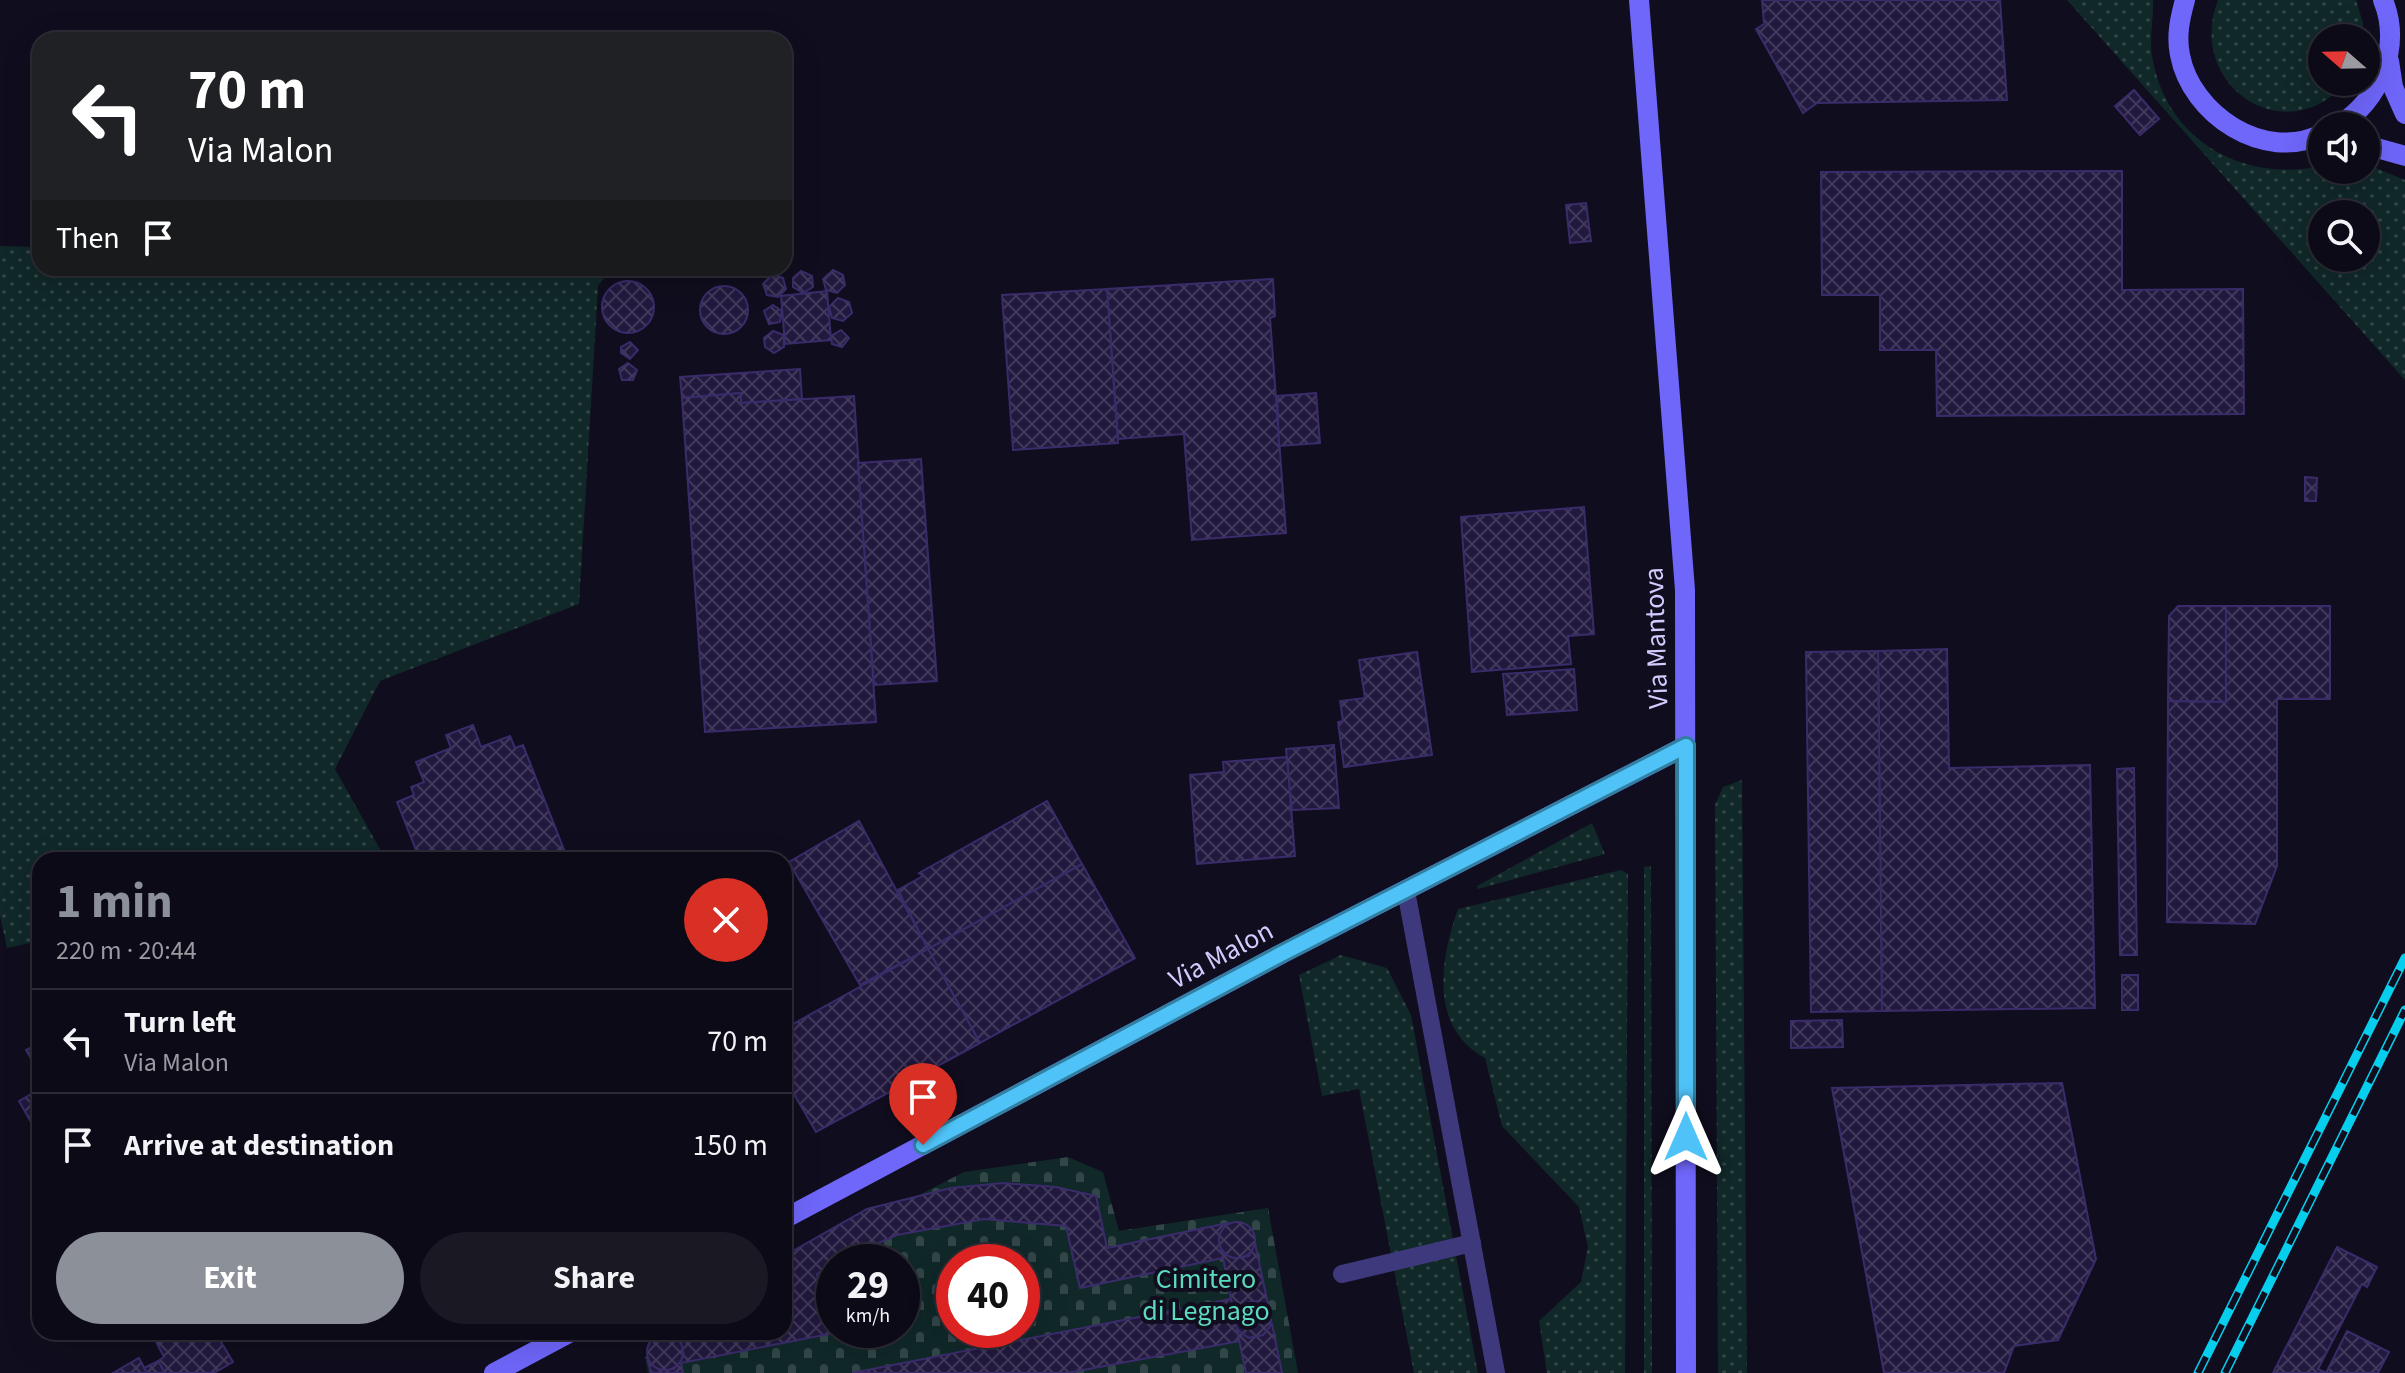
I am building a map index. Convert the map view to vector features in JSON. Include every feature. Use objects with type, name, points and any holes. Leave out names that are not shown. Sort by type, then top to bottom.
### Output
[{"type":"street","name":"Via Mantova","points":[[1639,0],[1685,590],[1686,1373]]},
{"type":"street","points":[[2169,0],[2180,55],[2192,89],[2215,116],[2246,135],[2281,142],[2308,138]]},
{"type":"street","points":[[2180,55],[2179,25],[2185,0]]},
{"type":"street","points":[[2383,0],[2390,34],[2393,87],[2405,114]]},
{"type":"street","points":[[2356,112],[2380,82],[2389,56]]},
{"type":"street","points":[[2380,149],[2405,156]]},
{"type":"street","name":"Via Malon","points":[[792,1215],[1686,746]]},
{"type":"street","points":[[494,1373],[556,1340]]},
{"type":"lane","points":[[1406,891],[1496,1373]]},
{"type":"lane","points":[[1342,1274],[1472,1243]]},
{"type":"green space","points":[[2067,0],[2153,0],[2151,49],[2160,86],[2173,111],[2191,132],[2212,149],[2237,161],[2264,168],[2308,168],[2308,184],[2380,184],[2380,170],[2405,180],[2405,380],[2309,272],[2380,272],[2380,200],[2308,200],[2308,271]]},
{"type":"green space","points":[[2218,0],[2356,0],[2363,23],[2308,24],[2308,96],[2329,96],[2322,102],[2296,111],[2270,110],[2247,100],[2228,82],[2216,59],[2212,31]]},
{"type":"green space","points":[[0,246],[32,247],[32,276],[606,276],[598,286],[579,604],[380,681],[335,769],[382,852],[32,852],[32,943],[7,948],[0,916]]},
{"type":"green space","points":[[1742,780],[1747,1373],[1718,1373],[1715,805],[1723,787]]},
{"type":"green space","points":[[1592,823],[1605,854],[1478,889],[1477,886]]},
{"type":"green space","points":[[1651,866],[1652,1373],[1644,1373],[1644,867]]},
{"type":"green space","points":[[1621,870],[1628,874],[1625,1373],[1547,1373],[1539,1321],[1581,1282],[1588,1247],[1579,1207],[1502,1126],[1485,1058],[1467,1045],[1447,1011],[1444,970],[1447,949],[1458,909]]},
{"type":"green space","points":[[1341,955],[1387,968],[1411,1015],[1478,1373],[1414,1373],[1359,1089],[1322,1096],[1299,975]]},
{"type":"green space","name":"Cimitero di Legnago","points":[[1068,1157],[1103,1172],[1119,1231],[1268,1208],[1298,1373],[648,1373],[645,1357],[699,1340],[792,1340],[795,1310],[792,1257],[816,1248],[816,1348],[920,1348],[920,1244],[826,1244],[876,1225],[919,1195],[964,1172]]},
{"type":"building","points":[[1762,0],[2000,0],[2007,100],[1817,103],[1803,113],[1756,29],[1764,24]]},
{"type":"building","points":[[2134,90],[2159,119],[2140,135],[2115,106]]},
{"type":"building","points":[[2122,171],[2122,290],[2243,289],[2244,414],[1937,416],[1936,350],[1880,350],[1880,295],[1822,295],[1821,172]]},
{"type":"building","points":[[1586,203],[1591,241],[1570,243],[1566,205]]},
{"type":"building","points":[[833,270],[843,275],[845,285],[837,293],[826,290],[823,279]]},
{"type":"building","points":[[801,271],[812,276],[813,287],[803,293],[793,287],[793,278]]},
{"type":"building","points":[[771,276],[778,276],[783,278],[786,289],[778,297],[767,295],[763,284]]},
{"type":"building","points":[[1273,279],[1275,316],[1270,318],[1286,533],[1192,540],[1184,434],[1118,439],[1107,289]]},
{"type":"building","points":[[628,281],[646,289],[654,307],[646,325],[628,333],[610,325],[602,307],[610,289]]},
{"type":"building","points":[[724,286],[741,293],[748,310],[741,327],[724,334],[707,327],[700,310],[707,293]]},
{"type":"building","points":[[1107,289],[1118,443],[1013,450],[1002,295]]},
{"type":"building","points":[[827,291],[831,340],[785,344],[781,296]]},
{"type":"building","points":[[838,298],[849,302],[852,313],[843,321],[832,318],[829,307]]},
{"type":"building","points":[[773,305],[782,311],[780,322],[769,324],[764,311]]},
{"type":"building","points":[[841,330],[849,338],[842,347],[832,344],[831,336]]},
{"type":"building","points":[[773,331],[784,335],[784,347],[774,353],[765,347],[764,338]]},
{"type":"building","points":[[630,342],[638,350],[630,359],[621,353],[621,347]]},
{"type":"building","points":[[628,363],[637,370],[633,380],[622,380],[619,369]]},
{"type":"building","points":[[800,369],[802,399],[741,403],[741,393],[682,398],[680,377]]},
{"type":"building","points":[[741,393],[741,403],[854,396],[876,722],[705,732],[682,398]]},
{"type":"building","points":[[1316,393],[1320,443],[1279,446],[1277,396]]},
{"type":"building","points":[[921,459],[937,681],[874,685],[858,463]]},
{"type":"building","points":[[2305,477],[2317,478],[2316,501],[2305,501]]},
{"type":"building","points":[[1584,507],[1594,634],[1568,636],[1571,664],[1472,672],[1461,517]]},
{"type":"building","points":[[2178,606],[2226,606],[2226,702],[2168,701],[2169,616]]},
{"type":"building","points":[[2226,606],[2330,606],[2330,699],[2277,699],[2277,866],[2255,924],[2167,922],[2168,701],[2226,702]]},
{"type":"building","points":[[1947,649],[1949,768],[2090,765],[2095,1008],[1882,1011],[1878,651]]},
{"type":"building","points":[[1878,651],[1882,1011],[1811,1012],[1806,652]]},
{"type":"building","points":[[1417,652],[1432,755],[1344,767],[1338,722],[1343,721],[1340,701],[1365,698],[1359,660]]},
{"type":"building","points":[[1574,669],[1577,710],[1507,715],[1503,674]]},
{"type":"building","points":[[473,725],[481,747],[510,736],[515,748],[523,745],[565,852],[417,852],[397,802],[414,795],[411,787],[424,782],[416,762],[451,748],[446,735]]},
{"type":"building","points":[[1334,745],[1339,808],[1292,810],[1286,749]]},
{"type":"building","points":[[1287,757],[1295,856],[1197,864],[1190,775],[1224,772],[1223,762]]},
{"type":"building","points":[[2134,768],[2137,955],[2120,955],[2117,769]]},
{"type":"building","points":[[1047,801],[1082,864],[928,949],[898,890],[923,876],[919,873]]},
{"type":"building","points":[[859,821],[928,949],[860,985],[792,867],[792,860]]},
{"type":"building","points":[[1082,864],[1135,958],[980,1043],[928,949]]},
{"type":"building","points":[[928,949],[980,1043],[816,1132],[792,1091],[792,1025]]},
{"type":"building","points":[[2122,975],[2138,975],[2138,1010],[2122,1010]]},
{"type":"building","points":[[1842,1020],[1843,1047],[1791,1048],[1791,1021]]},
{"type":"building","points":[[2062,1083],[2096,1259],[2058,1340],[2014,1346],[2004,1373],[1884,1373],[1832,1088]]},
{"type":"building","points":[[32,1094],[32,1124],[19,1101]]},
{"type":"building","points":[[1003,1183],[1056,1187],[1096,1196],[1107,1248],[1228,1223],[1220,1236],[1221,1252],[1233,1258],[1249,1256],[1255,1243],[1269,1309],[1257,1301],[1243,1304],[1235,1314],[1237,1330],[1223,1258],[1080,1288],[1066,1226],[984,1219],[897,1235],[876,1244],[816,1244],[816,1337],[681,1363],[683,1373],[651,1373],[648,1361],[659,1370],[674,1369],[684,1355],[680,1340],[792,1340],[792,1251],[867,1209],[951,1188]]},
{"type":"building","points":[[1237,1222],[1250,1227],[1255,1240],[1250,1253],[1237,1258],[1224,1253],[1219,1240],[1224,1227]]},
{"type":"building","points":[[2337,1247],[2377,1267],[2367,1287],[2362,1284],[2318,1369],[2326,1373],[2273,1373]]},
{"type":"building","points":[[1231,1299],[1240,1341],[1067,1373],[852,1373],[980,1348],[1040,1348],[1040,1336]]},
{"type":"building","points":[[1253,1302],[1266,1307],[1271,1320],[1266,1333],[1253,1338],[1240,1333],[1235,1320],[1240,1307]]},
{"type":"building","points":[[1272,1324],[1282,1373],[1246,1373],[1237,1330],[1249,1338],[1263,1335]]},
{"type":"building","points":[[2347,1331],[2389,1352],[2378,1373],[2326,1373]]},
{"type":"building","points":[[155,1340],[220,1340],[233,1362],[214,1373],[165,1373],[158,1361],[164,1357]]},
{"type":"building","points":[[652,1340],[678,1340],[683,1352],[678,1365],[665,1370],[652,1365],[647,1352]]},
{"type":"building","points":[[139,1358],[147,1373],[113,1373]]},
{"type":"building","points":[[158,1361],[165,1373],[147,1373],[144,1368]]},
{"type":"railway","points":[[2198,1373],[2405,958]]},
{"type":"railway","points":[[2225,1373],[2405,1010]]},
{"type":"route","points":[[923,1145],[1283,953],[1686,746],[1686,1137]]}]
